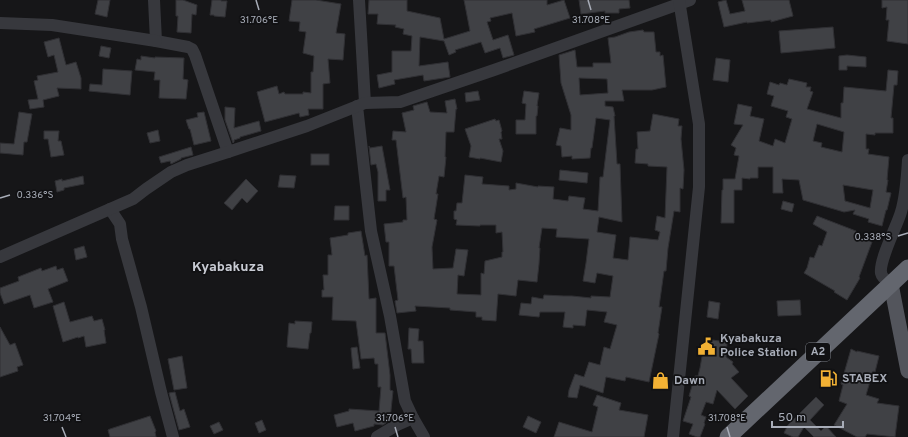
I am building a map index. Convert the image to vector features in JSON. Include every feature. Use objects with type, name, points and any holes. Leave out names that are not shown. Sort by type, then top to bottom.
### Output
[{"type":"highway","name":"A2","points":[[728,437],[908,268]]},
{"type":"main road","points":[[891,284],[908,371]]},
{"type":"street","points":[[154,0],[156,41]]},
{"type":"street","points":[[359,0],[361,105],[371,231],[390,316],[405,401],[412,418],[424,437]]},
{"type":"street","points":[[0,257],[133,198],[171,172],[187,165],[307,126],[361,105],[400,102],[494,70],[683,1],[699,124],[699,164],[698,187],[672,437]]},
{"type":"street","points":[[0,23],[52,25],[156,41],[192,49],[228,152]]},
{"type":"street","points":[[891,284],[881,275],[881,269],[883,258],[902,212],[908,160]]},
{"type":"street","points":[[120,224],[126,209],[133,198]]},
{"type":"street","points":[[110,209],[120,224],[122,239],[141,307],[173,437]]},
{"type":"street","points":[[377,437],[412,418]]},
{"type":"building","points":[[98,0],[110,0],[107,17],[95,14]]},
{"type":"building","points":[[176,0],[183,0],[197,5],[196,15],[192,14],[191,33],[177,32],[178,16],[176,16]]},
{"type":"building","points":[[212,0],[227,1],[225,17],[210,15]]},
{"type":"building","points":[[292,0],[316,0],[341,4],[336,33],[345,34],[343,60],[328,59],[330,83],[323,84],[323,109],[308,109],[309,115],[300,117],[299,113],[265,122],[257,92],[277,86],[279,94],[284,92],[285,94],[303,94],[303,92],[311,93],[311,72],[313,72],[314,56],[303,53],[306,32],[299,31],[300,22],[289,21]]},
{"type":"building","points":[[369,0],[407,0],[407,11],[440,18],[444,39],[470,31],[464,0],[547,0],[547,5],[564,0],[570,18],[534,29],[535,32],[516,36],[512,13],[490,18],[491,21],[487,22],[493,40],[508,35],[514,55],[503,58],[500,48],[485,53],[481,42],[455,50],[456,52],[449,55],[444,41],[420,37],[419,66],[448,62],[450,77],[424,81],[423,75],[394,80],[395,84],[379,88],[377,75],[392,72],[392,51],[411,51],[412,36],[403,34],[404,29],[395,27],[396,25],[377,24],[378,14],[368,14]]},
{"type":"building","points":[[579,0],[629,0],[630,8],[619,9],[619,13],[605,13],[605,11],[581,14]]},
{"type":"building","points":[[726,0],[730,14],[745,11],[742,0],[789,0],[793,16],[771,22],[771,20],[747,22],[724,27],[718,2]]},
{"type":"building","points":[[882,0],[908,0],[908,44],[887,41],[889,20],[886,20],[887,7],[882,8]]},
{"type":"building","points":[[833,27],[835,48],[781,53],[779,31]]},
{"type":"building","points":[[643,30],[644,32],[654,32],[656,52],[660,52],[660,56],[663,55],[666,87],[652,90],[622,90],[624,101],[605,101],[605,106],[613,107],[615,116],[617,164],[620,164],[622,222],[599,217],[597,232],[616,235],[613,258],[628,260],[630,237],[658,240],[660,232],[655,230],[657,216],[665,218],[667,167],[648,166],[648,164],[635,163],[636,149],[638,149],[637,132],[650,131],[653,114],[679,119],[678,126],[682,126],[681,139],[684,170],[683,189],[680,188],[680,212],[674,211],[666,271],[664,271],[659,307],[662,307],[659,334],[649,382],[626,377],[625,381],[606,377],[603,393],[580,385],[577,398],[568,397],[575,374],[584,377],[589,362],[600,365],[604,347],[610,349],[617,325],[604,322],[607,312],[587,310],[585,326],[573,325],[573,328],[563,327],[565,312],[540,312],[539,317],[519,315],[521,303],[531,304],[532,297],[543,299],[544,295],[591,298],[591,296],[610,297],[613,276],[597,273],[595,283],[583,281],[589,239],[556,237],[557,229],[542,228],[537,282],[518,280],[516,296],[498,294],[496,321],[482,320],[482,317],[476,317],[476,312],[450,310],[450,308],[415,306],[416,311],[397,313],[395,301],[398,300],[394,266],[389,266],[389,242],[386,242],[384,224],[403,222],[403,220],[407,220],[406,197],[403,198],[396,140],[392,140],[393,131],[406,132],[402,113],[414,110],[413,106],[427,102],[430,112],[447,113],[445,101],[455,99],[457,109],[454,132],[446,132],[444,177],[439,176],[436,194],[438,194],[434,219],[437,220],[432,247],[433,269],[453,268],[456,249],[468,250],[464,276],[458,275],[457,294],[481,295],[481,273],[484,274],[485,261],[502,257],[502,232],[496,233],[496,225],[456,225],[457,220],[454,219],[454,211],[456,211],[457,203],[462,203],[465,175],[483,177],[482,184],[509,186],[509,190],[516,189],[516,183],[538,187],[554,187],[553,199],[568,201],[569,196],[585,198],[583,209],[598,211],[600,177],[603,177],[610,120],[596,118],[590,158],[572,159],[572,156],[562,157],[561,146],[556,145],[560,128],[571,130],[571,115],[561,83],[559,55],[575,50],[577,67],[593,67],[593,63],[611,63],[608,38]],"holes":[[[579,78],[607,79],[608,93],[580,95]]]},
{"type":"building","points":[[59,38],[66,65],[76,62],[81,78],[81,89],[57,88],[59,96],[43,100],[44,107],[30,109],[28,100],[38,99],[34,81],[38,80],[37,76],[58,72],[54,55],[48,57],[44,42]]},
{"type":"building","points":[[101,46],[111,48],[109,58],[99,56]]},
{"type":"building","points":[[847,55],[866,57],[866,67],[847,66],[847,70],[839,70],[839,56]]},
{"type":"building","points":[[141,56],[155,58],[184,58],[183,79],[188,80],[186,99],[159,98],[160,80],[154,80],[155,72],[135,70],[137,59],[141,60]]},
{"type":"building","points":[[716,58],[730,60],[728,82],[713,80]]},
{"type":"building","points":[[103,69],[132,71],[130,95],[89,91],[90,84],[102,85]]},
{"type":"building","points":[[888,70],[898,71],[897,85],[894,85],[891,118],[893,118],[893,133],[875,133],[875,135],[866,134],[866,149],[869,149],[868,154],[889,157],[886,192],[891,193],[882,226],[868,222],[869,219],[853,214],[855,210],[844,212],[803,200],[799,180],[782,179],[783,193],[773,193],[773,167],[758,167],[758,178],[742,178],[742,190],[734,190],[734,223],[721,223],[723,179],[735,179],[739,156],[734,155],[736,148],[731,145],[743,125],[734,124],[738,104],[752,107],[750,116],[764,119],[759,141],[773,146],[775,139],[785,143],[792,119],[786,117],[788,111],[771,106],[774,96],[767,94],[770,82],[779,85],[780,83],[787,85],[789,79],[807,83],[806,87],[811,87],[810,91],[813,92],[807,109],[841,118],[841,103],[843,103],[844,87],[886,91]],"holes":[[[817,124],[844,132],[842,152],[821,147],[822,143],[813,141]],[[843,185],[873,190],[870,208],[845,201]]]},
{"type":"building","points":[[478,91],[480,100],[466,102],[465,93]]},
{"type":"building","points":[[524,91],[539,93],[536,116],[536,134],[516,134],[516,120],[525,120],[526,104],[522,103]]},
{"type":"building","points":[[225,107],[235,108],[234,128],[259,121],[261,131],[240,137],[234,140],[233,143],[225,120]]},
{"type":"building","points":[[19,112],[32,114],[27,142],[24,142],[23,155],[0,153],[0,143],[14,144]]},
{"type":"building","points":[[204,112],[211,141],[194,145],[186,120],[198,117],[197,113]]},
{"type":"building","points":[[495,119],[496,121],[499,120],[502,131],[502,139],[499,139],[503,151],[501,162],[469,157],[471,146],[465,129]]},
{"type":"building","points":[[158,130],[160,141],[150,143],[147,133]]},
{"type":"building","points":[[44,131],[59,131],[58,141],[61,141],[64,155],[51,157],[48,139],[44,139]]},
{"type":"building","points":[[369,146],[370,148],[382,146],[390,190],[386,190],[386,201],[378,201],[378,172],[376,164],[371,165]]},
{"type":"building","points":[[191,147],[193,155],[181,158],[171,164],[170,161],[161,163],[159,157]]},
{"type":"building","points":[[311,154],[329,154],[329,165],[311,165]]},
{"type":"building","points":[[560,170],[588,173],[587,183],[559,180]]},
{"type":"building","points":[[280,175],[296,176],[294,188],[278,187]]},
{"type":"building","points":[[83,176],[84,184],[64,188],[64,190],[57,192],[55,181],[62,179],[62,181]]},
{"type":"building","points":[[246,179],[258,191],[247,203],[242,198],[232,210],[224,203]]},
{"type":"building","points":[[783,201],[794,204],[792,212],[781,209]]},
{"type":"building","points":[[335,206],[349,206],[349,220],[334,220]]},
{"type":"building","points":[[817,216],[856,231],[855,236],[872,242],[859,277],[860,278],[847,300],[834,292],[835,291],[804,273],[810,257],[814,258],[819,245],[822,246],[827,232],[813,224]]},
{"type":"building","points":[[361,231],[365,256],[367,255],[369,299],[376,298],[376,333],[385,333],[390,375],[390,390],[393,391],[390,420],[383,425],[374,424],[374,426],[355,431],[353,423],[337,427],[334,415],[349,411],[349,409],[379,411],[381,387],[378,387],[378,364],[375,364],[374,358],[361,359],[356,321],[332,320],[333,297],[322,297],[322,290],[324,290],[323,275],[328,275],[328,255],[332,255],[330,238]]},
{"type":"building","points":[[84,246],[87,257],[76,260],[74,249]]},
{"type":"building","points":[[56,266],[57,270],[63,268],[68,281],[48,289],[53,302],[34,308],[30,295],[4,304],[0,293],[0,288],[19,281],[18,277],[41,268],[42,271]]},
{"type":"building","points":[[800,300],[801,315],[778,316],[777,301]]},
{"type":"building","points":[[709,301],[720,303],[718,319],[707,317]]},
{"type":"building","points":[[64,302],[70,322],[92,316],[94,321],[102,319],[106,343],[86,347],[84,336],[63,342],[53,306]]},
{"type":"building","points":[[295,321],[312,322],[308,349],[287,347],[289,323],[295,324]]},
{"type":"building","points":[[0,327],[10,345],[15,343],[23,365],[17,367],[18,371],[0,377]]},
{"type":"building","points":[[409,328],[419,329],[418,341],[423,341],[424,363],[412,363],[411,349],[408,349]]},
{"type":"building","points":[[705,339],[727,342],[726,357],[733,362],[732,364],[739,372],[731,378],[748,396],[735,409],[717,390],[713,404],[706,402],[701,415],[706,417],[705,424],[700,437],[697,437],[689,434],[693,424],[683,421],[691,397],[689,396],[695,376],[698,376]]},
{"type":"building","points":[[357,347],[360,368],[353,369],[351,348]]},
{"type":"building","points":[[851,349],[857,352],[879,356],[875,372],[873,371],[866,395],[879,399],[877,403],[899,406],[895,437],[867,434],[865,437],[857,437],[834,425],[847,404],[839,401],[843,385],[841,384]]},
{"type":"building","points":[[182,356],[187,388],[174,390],[168,359]]},
{"type":"building","points":[[175,392],[180,411],[184,409],[190,427],[179,430],[169,393]]},
{"type":"building","points":[[597,395],[621,403],[619,410],[648,415],[644,437],[554,437],[559,422],[592,432],[598,407],[593,405]]},
{"type":"building","points":[[816,397],[824,405],[810,420],[821,431],[826,426],[836,437],[814,437],[804,427],[798,437],[793,437],[784,433],[788,425]]},
{"type":"building","points":[[150,416],[156,431],[156,437],[110,437],[108,430]]},
{"type":"building","points":[[528,416],[541,422],[536,433],[523,427]]},
{"type":"building","points":[[262,420],[266,430],[259,433],[255,423]]},
{"type":"building","points":[[219,422],[223,430],[214,434],[210,426]]},
{"type":"place","name":"Kyabakuza Police Station","points":[[707,346]]},
{"type":"place","name":"STABEX","points":[[829,379]]},
{"type":"place","name":"Dawn","points":[[661,381]]},
{"type":"district","name":"Kyabakuza","points":[[228,267]]}]
